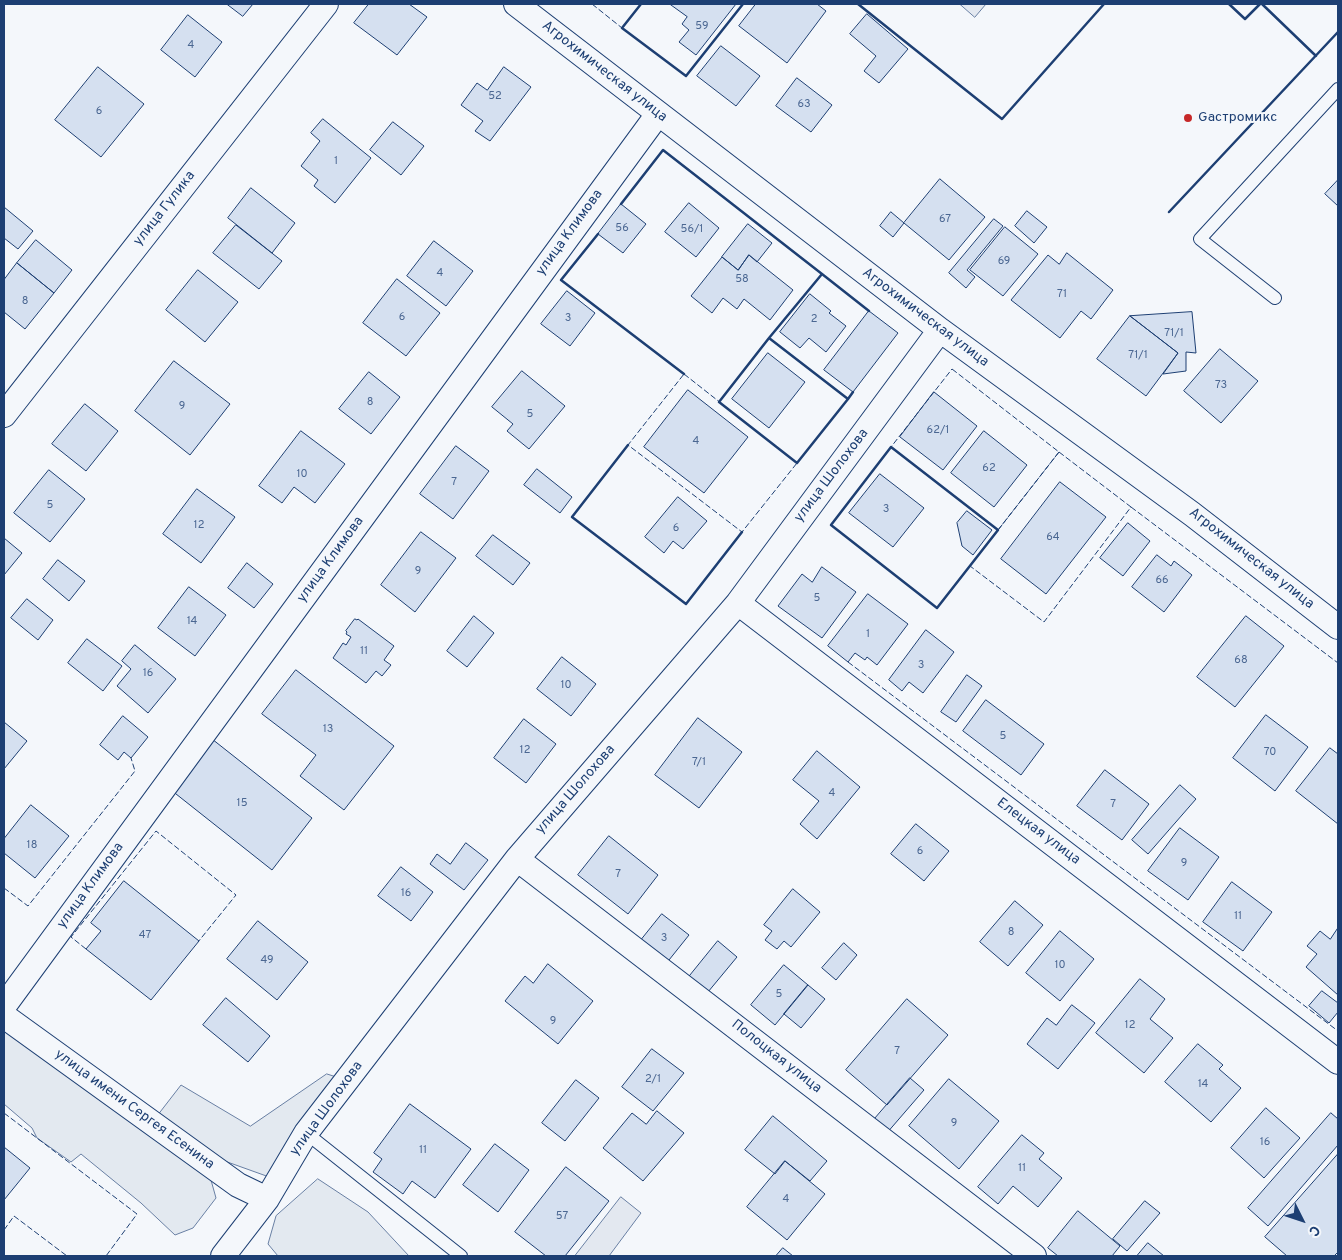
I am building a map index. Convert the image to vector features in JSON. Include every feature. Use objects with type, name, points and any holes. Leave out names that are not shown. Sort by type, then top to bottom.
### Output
[{"type":"street","name":"улица Гулика","points":[[4,415],[326,4]]},
{"type":"street","name":"Агрохимическая улица","points":[[516,4],[940,330],[1192,514],[1338,627]]},
{"type":"street","name":"улица Климова","points":[[4,1006],[658,114]]},
{"type":"street","name":"улица Шолохова","points":[[230,1254],[267,1199],[306,1133],[517,858],[738,603],[940,330]]},
{"type":"street","name":"Елецкая улица","points":[[738,603],[1338,1062]]},
{"type":"street","name":"Полоцкая улица","points":[[517,858],[1034,1256]]},
{"type":"street","name":"улица имени Сергея Есенина","points":[[4,1016],[238,1185],[267,1199]]},
{"type":"lane","points":[[1275,298],[1200,239],[1338,89]]},
{"type":"lane","points":[[306,1133],[461,1256]]},
{"type":"shaded area","points":[[960,4],[986,4],[975,17]]},
{"type":"shaded area","points":[[4,1022],[209,1173],[216,1198],[193,1228],[175,1235],[141,1203],[81,1154],[71,1162],[37,1138],[32,1128],[4,1104]]},
{"type":"shaded area","points":[[327,1074],[352,1082],[272,1178],[219,1159],[157,1116],[181,1085],[250,1126]]},
{"type":"shaded area","points":[[318,1179],[368,1212],[409,1256],[278,1256],[268,1244],[276,1216]]},
{"type":"shaded area","points":[[621,1197],[641,1213],[609,1256],[575,1256]]},
{"type":"building","points":[[227,4],[253,4],[243,16]]},
{"type":"building","points":[[369,4],[409,4],[427,17],[397,55],[354,23]]},
{"type":"building","points":[[670,4],[736,4],[696,55],[679,42],[689,30],[682,24],[687,17]]},
{"type":"building","points":[[756,4],[817,4],[826,11],[787,63],[739,26]]},
{"type":"building","points":[[867,14],[908,49],[879,83],[864,71],[876,56],[850,34]]},
{"type":"building","points":[[188,15],[222,42],[195,77],[161,50]]},
{"type":"building","points":[[721,46],[760,76],[736,106],[697,76]]},
{"type":"building","points":[[98,67],[144,104],[101,157],[55,120]]},
{"type":"building","points":[[504,67],[531,87],[490,141],[475,131],[483,121],[461,105],[477,83],[487,90]]},
{"type":"building","points":[[797,78],[832,105],[811,132],[776,106]]},
{"type":"building","points":[[323,119],[371,158],[335,203],[314,186],[318,180],[301,166],[320,141],[311,133]]},
{"type":"building","points":[[393,122],[424,146],[401,175],[370,150]]},
{"type":"building","points":[[940,179],[985,217],[949,260],[904,223]]},
{"type":"building","points":[[1338,180],[1338,206],[1325,194]]},
{"type":"building","points":[[251,188],[295,223],[272,253],[228,218]]},
{"type":"building","points":[[689,203],[719,228],[696,257],[665,232]]},
{"type":"building","points":[[621,204],[646,224],[623,253],[598,234]]},
{"type":"building","points":[[4,207],[33,231],[18,249],[4,238]]},
{"type":"building","points":[[1027,211],[1047,227],[1034,243],[1015,226]]},
{"type":"building","points":[[891,212],[904,223],[893,237],[880,226]]},
{"type":"building","points":[[994,219],[1003,226],[967,270],[975,277],[966,288],[949,273]]},
{"type":"building","points":[[748,224],[772,243],[757,262],[749,255],[738,270],[722,257]]},
{"type":"building","points":[[236,225],[282,261],[259,289],[213,253]]},
{"type":"building","points":[[1005,227],[1038,254],[1003,296],[970,270]]},
{"type":"building","points":[[36,240],[72,270],[54,293],[17,263]]},
{"type":"building","points":[[434,241],[473,271],[446,306],[407,276]]},
{"type":"building","points":[[1067,253],[1113,290],[1091,319],[1081,311],[1060,338],[1011,300],[1048,255],[1059,264]]},
{"type":"building","points":[[749,255],[793,290],[770,320],[744,299],[737,309],[723,298],[712,313],[691,296],[722,257],[738,270]]},
{"type":"building","points":[[17,263],[54,293],[25,329],[4,312],[4,280]]},
{"type":"building","points":[[198,270],[238,302],[205,342],[166,310]]},
{"type":"building","points":[[397,279],[440,313],[406,356],[363,323]]},
{"type":"building","points":[[567,291],[595,313],[570,346],[541,324]]},
{"type":"building","points":[[810,294],[831,311],[829,313],[846,326],[826,352],[809,338],[800,348],[780,332]]},
{"type":"building","points":[[869,311],[898,333],[853,392],[824,370]]},
{"type":"building","points":[[1192,312],[1196,353],[1186,352],[1186,371],[1163,374],[1178,353],[1130,316]]},
{"type":"building","points":[[1130,316],[1178,353],[1146,396],[1097,359]]},
{"type":"building","points":[[1220,349],[1258,381],[1221,423],[1184,391]]},
{"type":"building","points":[[768,353],[805,382],[769,428],[732,399]]},
{"type":"building","points":[[174,361],[230,404],[190,455],[135,411]]},
{"type":"building","points":[[522,371],[565,406],[529,449],[507,431],[513,424],[492,407]]},
{"type":"building","points":[[369,372],[400,397],[371,434],[339,409]]},
{"type":"building","points":[[688,390],[748,437],[704,493],[644,447]]},
{"type":"building","points":[[934,392],[977,426],[943,470],[900,437]]},
{"type":"building","points":[[85,404],[118,431],[86,471],[52,444]]},
{"type":"building","points":[[301,431],[345,464],[315,503],[294,487],[282,503],[259,486]]},
{"type":"building","points":[[984,431],[1027,465],[994,507],[951,473]]},
{"type":"building","points":[[456,446],[489,471],[453,519],[420,494]]},
{"type":"building","points":[[537,469],[572,497],[560,513],[524,485]]},
{"type":"building","points":[[49,470],[85,499],[50,542],[14,513]]},
{"type":"building","points":[[880,474],[924,508],[893,547],[849,513]]},
{"type":"building","points":[[1060,482],[1106,517],[1046,594],[1001,559]]},
{"type":"building","points":[[197,489],[235,517],[201,563],[163,534]]},
{"type":"building","points":[[678,497],[707,521],[683,549],[673,541],[664,553],[645,537]]},
{"type":"building","points":[[967,511],[992,530],[973,555],[962,546],[957,523]]},
{"type":"building","points":[[1128,523],[1150,541],[1123,576],[1100,558]]},
{"type":"building","points":[[421,532],[456,558],[415,612],[381,585]]},
{"type":"building","points":[[493,535],[530,563],[513,585],[476,556]]},
{"type":"building","points":[[4,538],[22,553],[4,575]]},
{"type":"building","points":[[1157,555],[1171,566],[1174,561],[1192,575],[1164,612],[1132,587]]},
{"type":"building","points":[[58,560],[85,581],[69,601],[43,579]]},
{"type":"building","points":[[247,563],[273,584],[254,608],[228,588]]},
{"type":"building","points":[[822,567],[856,592],[822,638],[778,606],[802,574],[812,582]]},
{"type":"building","points":[[189,587],[226,615],[195,656],[158,628]]},
{"type":"building","points":[[868,594],[908,624],[877,665],[867,657],[865,660],[855,653],[848,662],[828,646]]},
{"type":"building","points":[[27,599],[53,620],[38,640],[11,618]]},
{"type":"building","points":[[474,616],[494,633],[467,667],[447,651]]},
{"type":"building","points":[[1246,616],[1284,646],[1235,707],[1197,677]]},
{"type":"building","points":[[355,619],[358,619],[394,646],[384,660],[391,665],[382,676],[376,671],[366,683],[333,658],[343,643],[346,645],[351,637],[346,634],[346,631]]},
{"type":"building","points":[[926,630],[954,652],[923,693],[909,682],[902,691],[889,680]]},
{"type":"building","points":[[87,639],[122,666],[103,691],[68,663]]},
{"type":"building","points":[[135,645],[176,679],[148,713],[117,686],[131,669],[122,661]]},
{"type":"building","points":[[562,657],[596,684],[571,716],[537,689]]},
{"type":"building","points":[[296,670],[394,746],[344,810],[300,776],[316,755],[262,714]]},
{"type":"building","points":[[967,675],[982,686],[956,722],[941,712]]},
{"type":"building","points":[[986,700],[1044,744],[1021,775],[963,731]]},
{"type":"building","points":[[1266,715],[1308,747],[1275,791],[1233,758]]},
{"type":"building","points":[[123,716],[148,737],[131,758],[124,752],[118,760],[100,745]]},
{"type":"building","points":[[698,718],[742,752],[699,808],[655,775]]},
{"type":"building","points":[[524,719],[556,744],[526,783],[494,758]]},
{"type":"building","points":[[4,722],[27,741],[4,769]]},
{"type":"building","points":[[212,739],[312,818],[272,870],[171,790]]},
{"type":"building","points":[[1330,748],[1338,754],[1338,824],[1296,791]]},
{"type":"building","points":[[817,751],[860,787],[817,839],[800,824],[819,801],[793,780]]},
{"type":"building","points":[[1105,770],[1149,804],[1122,840],[1077,806]]},
{"type":"building","points":[[1180,785],[1196,799],[1148,854],[1132,840]]},
{"type":"building","points":[[31,805],[69,836],[35,878],[4,853],[4,839]]},
{"type":"building","points":[[916,824],[949,851],[924,881],[891,854]]},
{"type":"building","points":[[1180,828],[1219,857],[1188,900],[1148,871]]},
{"type":"building","points":[[609,836],[658,875],[628,914],[578,875]]},
{"type":"building","points":[[466,843],[488,860],[464,890],[430,864],[437,854],[450,864]]},
{"type":"building","points":[[401,867],[433,892],[411,921],[378,896]]},
{"type":"building","points":[[124,881],[199,941],[151,1000],[86,949],[101,931],[91,923]]},
{"type":"building","points":[[1232,882],[1272,912],[1243,951],[1203,922]]},
{"type":"building","points":[[793,889],[820,912],[791,947],[784,941],[777,949],[765,940],[772,931],[764,925]]},
{"type":"building","points":[[1015,901],[1043,925],[1008,966],[980,942]]},
{"type":"building","points":[[662,914],[689,935],[665,965],[638,944]]},
{"type":"building","points":[[258,921],[308,962],[277,1000],[227,959]]},
{"type":"building","points":[[1338,928],[1338,995],[1306,967],[1317,954],[1307,946],[1320,931],[1330,939]]},
{"type":"building","points":[[1060,931],[1094,959],[1060,1001],[1026,973]]},
{"type":"building","points":[[718,941],[737,957],[703,998],[684,983]]},
{"type":"building","points":[[844,943],[857,955],[836,980],[822,968]]},
{"type":"building","points":[[548,964],[593,1001],[558,1044],[505,1001],[525,976],[533,983]]},
{"type":"building","points":[[784,965],[808,985],[775,1025],[751,1005]]},
{"type":"building","points":[[1140,979],[1165,999],[1150,1019],[1173,1038],[1144,1073],[1096,1033]]},
{"type":"building","points":[[808,985],[825,999],[801,1028],[784,1014]]},
{"type":"building","points":[[1322,991],[1338,1003],[1338,1012],[1329,1023],[1309,1006]]},
{"type":"building","points":[[226,998],[270,1036],[248,1062],[203,1025]]},
{"type":"building","points":[[907,999],[948,1035],[887,1105],[846,1070]]},
{"type":"building","points":[[1072,1005],[1095,1023],[1058,1069],[1027,1044],[1047,1018],[1056,1025]]},
{"type":"building","points":[[1198,1044],[1223,1065],[1219,1069],[1241,1088],[1211,1122],[1165,1082]]},
{"type":"building","points":[[652,1049],[684,1073],[653,1111],[622,1087]]},
{"type":"building","points":[[910,1078],[924,1090],[886,1134],[872,1122]]},
{"type":"building","points":[[949,1079],[999,1121],[959,1169],[909,1126]]},
{"type":"building","points":[[576,1080],[599,1098],[565,1141],[542,1123]]},
{"type":"building","points":[[410,1104],[471,1149],[435,1198],[412,1181],[403,1194],[373,1172],[382,1159],[374,1153]]},
{"type":"building","points":[[1266,1108],[1300,1138],[1264,1178],[1231,1148]]},
{"type":"building","points":[[657,1111],[684,1133],[643,1181],[603,1148],[632,1113],[646,1124]]},
{"type":"building","points":[[1331,1113],[1338,1119],[1338,1145],[1268,1226],[1248,1208]]},
{"type":"building","points":[[773,1116],[827,1161],[810,1181],[785,1161],[775,1174],[745,1150]]},
{"type":"building","points":[[1022,1135],[1044,1153],[1039,1159],[1062,1178],[1038,1207],[1013,1186],[998,1204],[978,1187]]},
{"type":"building","points":[[495,1144],[529,1170],[498,1212],[463,1185]]},
{"type":"building","points":[[4,1147],[30,1168],[4,1200]]},
{"type":"building","points":[[1338,1154],[1338,1252],[1334,1256],[1287,1256],[1265,1237]]},
{"type":"building","points":[[785,1161],[825,1194],[787,1240],[747,1207]]},
{"type":"building","points":[[566,1167],[609,1201],[565,1256],[546,1256],[515,1232]]},
{"type":"building","points":[[1145,1201],[1160,1213],[1127,1251],[1113,1239]]},
{"type":"building","points":[[1078,1211],[1120,1246],[1112,1256],[1058,1256],[1048,1248]]},
{"type":"building","points":[[1148,1243],[1164,1256],[1137,1256]]},
{"type":"building","points":[[783,1248],[793,1256],[776,1256]]},
{"type":"fence","points":[[592,4],[622,28]]},
{"type":"fence","points":[[952,369],[1059,452],[998,530],[891,447],[952,369]]},
{"type":"fence","points":[[684,374],[797,463],[742,532],[628,445],[684,374]]},
{"type":"fence","points":[[1059,452],[1131,507],[1044,622],[970,566],[1059,452]]},
{"type":"fence","points":[[1131,507],[1338,663]]},
{"type":"fence","points":[[848,662],[1338,1031]]},
{"type":"fence","points":[[4,888],[28,906],[135,771],[131,758]]},
{"type":"fence","points":[[86,949],[71,937],[156,831],[236,895],[198,942]]},
{"type":"fence","points":[[4,1113],[137,1214],[106,1256]]},
{"type":"fence","points":[[4,1230],[14,1216],[67,1256]]},
{"type":"wall","points":[[641,4],[622,28],[686,76],[743,4]]},
{"type":"wall","points":[[858,4],[1002,119],[1104,4]]},
{"type":"wall","points":[[1229,4],[1245,19],[1260,4]]},
{"type":"wall","points":[[1262,4],[1316,56]]},
{"type":"wall","points":[[1169,212],[1338,32]]},
{"type":"wall","points":[[621,204],[663,150],[822,274]]},
{"type":"wall","points":[[598,234],[561,280],[684,374]]},
{"type":"wall","points":[[853,392],[848,399],[769,338],[822,274],[869,311]]},
{"type":"wall","points":[[769,338],[719,402],[797,463],[848,399]]},
{"type":"wall","points":[[628,445],[572,517],[686,604],[742,532]]},
{"type":"wall","points":[[891,447],[998,530],[937,608],[831,525],[891,447]]},
{"type":"place","name":"Gастромикс","points":[[1188,118]]}]
